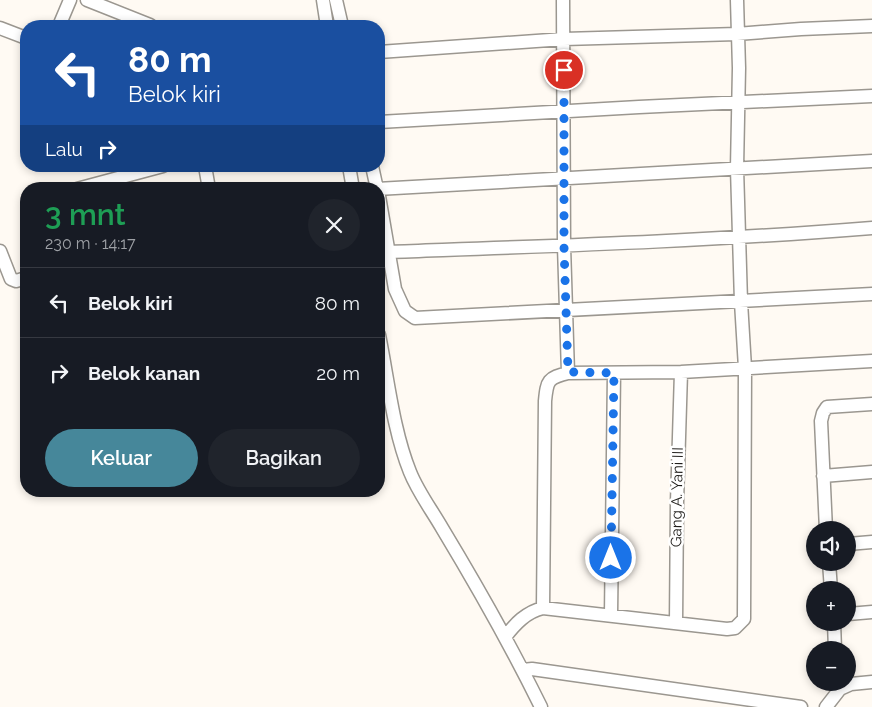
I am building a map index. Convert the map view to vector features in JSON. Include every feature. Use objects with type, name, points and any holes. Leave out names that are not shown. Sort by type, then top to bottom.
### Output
[{"type":"street","points":[[62,20],[70,0]]},
{"type":"street","points":[[87,0],[140,20]]},
{"type":"street","points":[[323,0],[326,20]]},
{"type":"street","points":[[336,0],[341,20]]},
{"type":"street","points":[[563,0],[564,246],[568,372]]},
{"type":"street","points":[[505,636],[517,621],[543,608],[727,629],[735,628],[744,619],[745,368],[737,168],[737,0]]},
{"type":"street","points":[[385,52],[564,39],[737,34],[801,28],[872,26]]},
{"type":"street","points":[[0,28],[20,36]]},
{"type":"street","points":[[385,122],[738,101],[872,96]]},
{"type":"street","points":[[385,188],[872,161]]},
{"type":"street","points":[[103,182],[141,172]]},
{"type":"street","points":[[385,253],[564,246],[872,228]]},
{"type":"street","points":[[0,251],[11,279],[16,281],[20,280]]},
{"type":"street","points":[[385,256],[401,306],[404,312],[415,318],[872,294]]},
{"type":"street","points":[[543,608],[547,386],[552,378],[568,372],[681,372],[872,361]]},
{"type":"street","points":[[385,366],[396,422],[411,474],[419,491],[505,636],[541,707]]},
{"type":"street","name":"Gang A. Yani III","points":[[676,623],[676,502],[681,372]]},
{"type":"street","points":[[611,615],[614,373]]},
{"type":"street","points":[[826,521],[821,422],[825,409],[827,407],[872,404]]},
{"type":"street","points":[[823,476],[872,472]]},
{"type":"street","points":[[856,543],[872,542]]},
{"type":"street","points":[[856,613],[872,612]]},
{"type":"street","points":[[523,670],[532,669],[798,707]]},
{"type":"street","points":[[835,697],[851,684],[872,682]]},
{"type":"route","points":[[564,70],[564,246],[568,372],[614,373],[611,558]]}]
